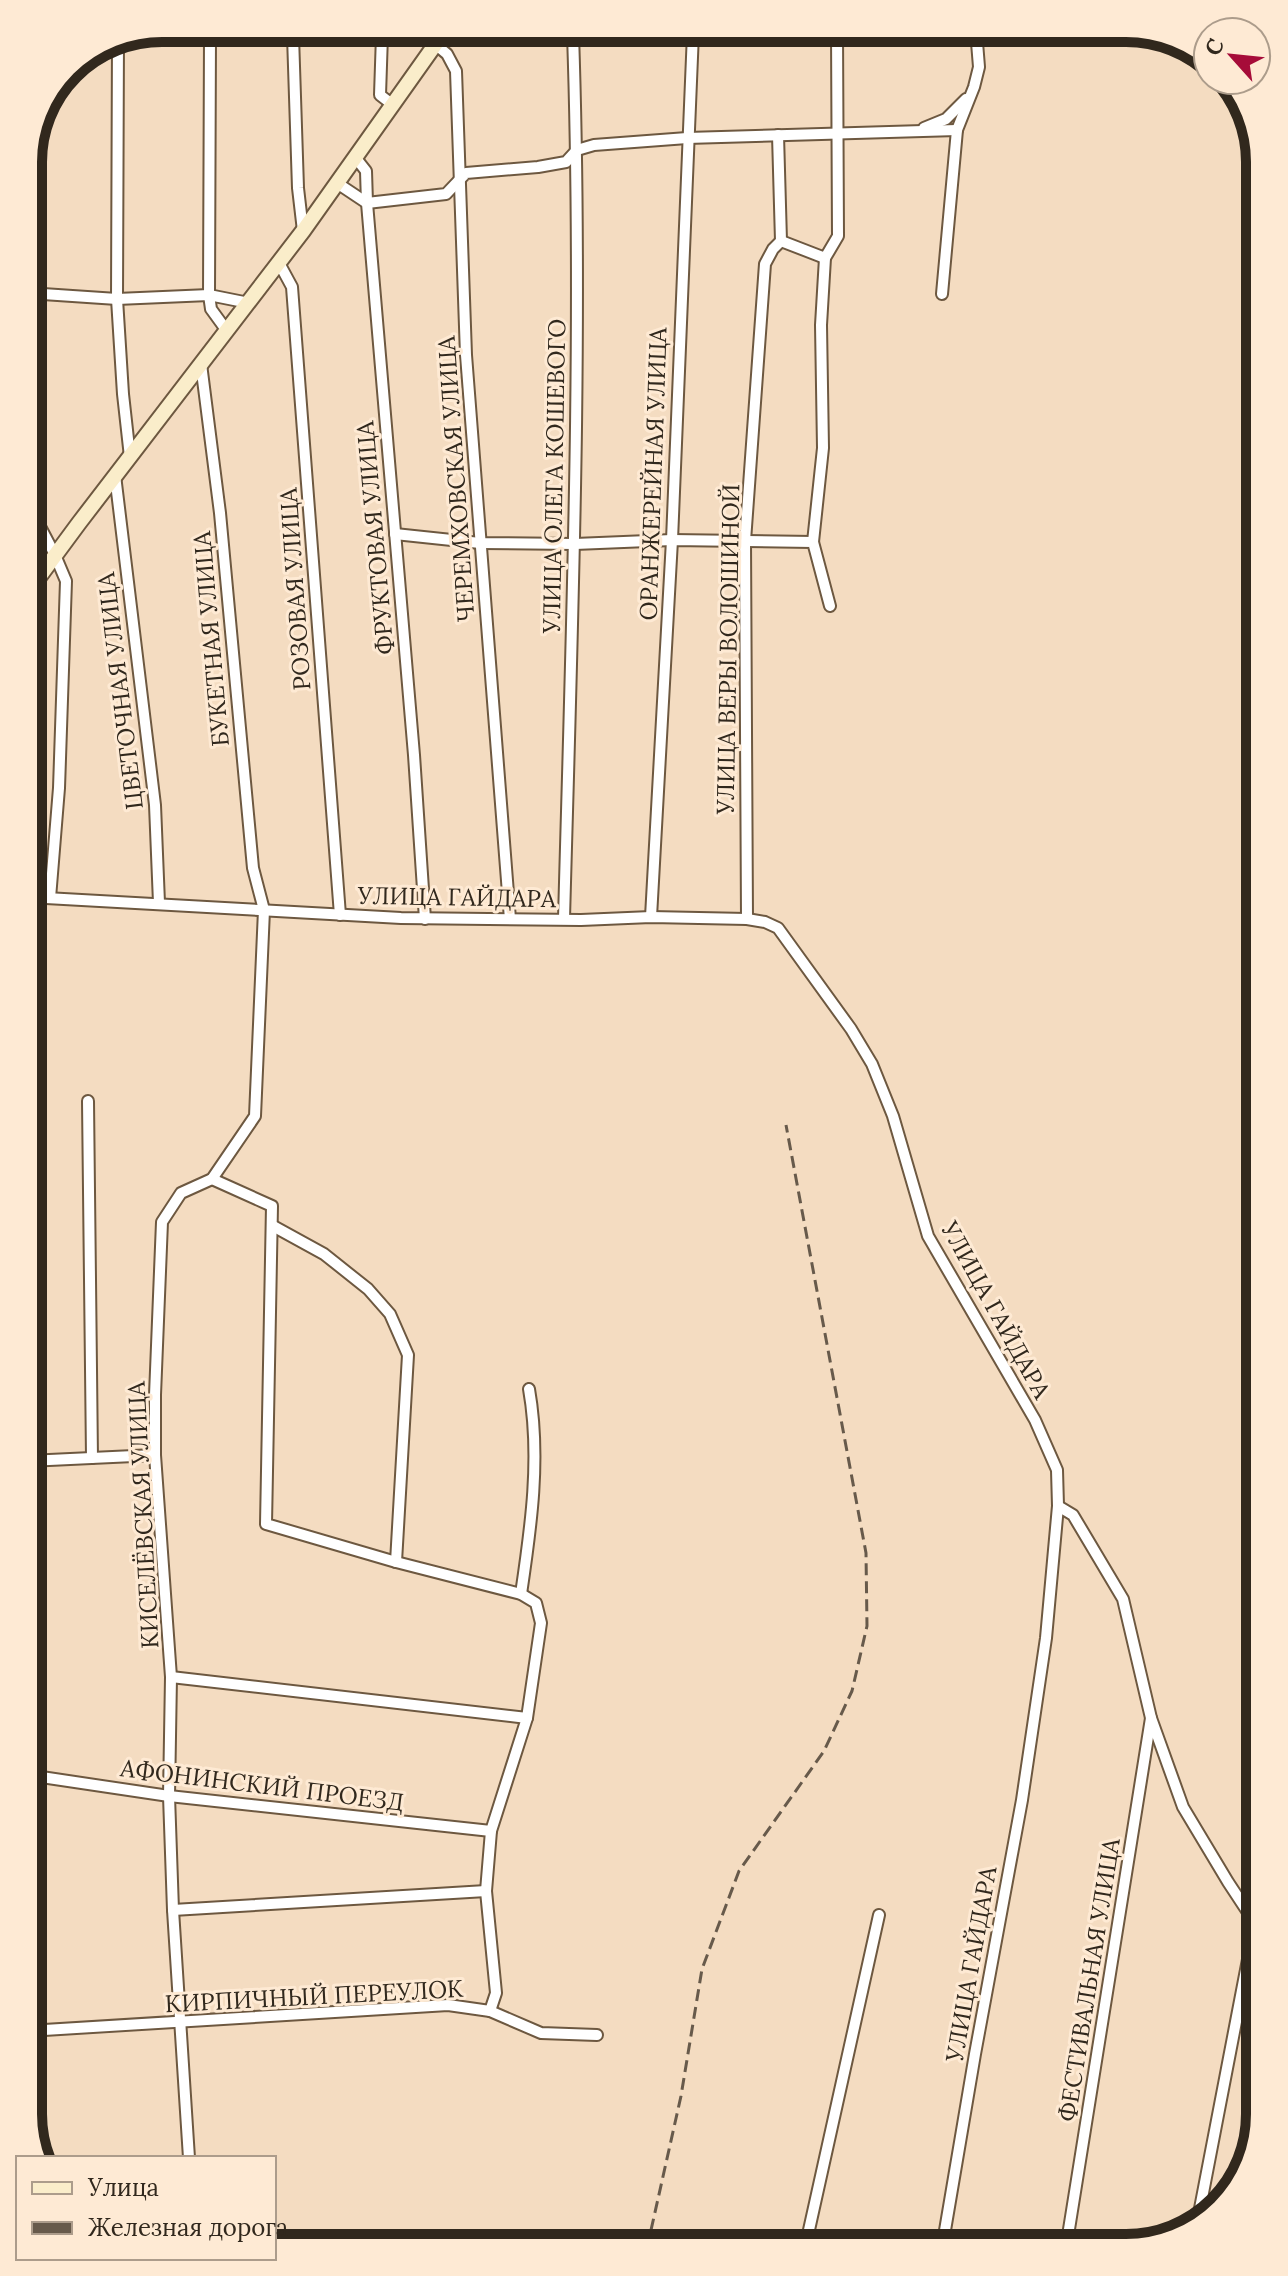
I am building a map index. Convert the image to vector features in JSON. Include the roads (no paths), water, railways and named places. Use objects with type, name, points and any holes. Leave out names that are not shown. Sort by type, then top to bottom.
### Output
[{"type":"main road","points":[[42,573],[303,231],[437,42]]},
{"type":"street","points":[[210,42],[209,295],[211,309],[227,331]]},
{"type":"street","points":[[293,42],[298,188],[303,231]]},
{"type":"street","points":[[382,42],[380,95],[393,105]]},
{"type":"street","name":"ЧЕРЕМХОВСКАЯ УЛИЦА","points":[[439,42],[456,71],[466,355],[510,919]]},
{"type":"street","name":"УЛИЦА ОЛЕГА КОШЕВОГО","points":[[564,919],[575,544],[577,150],[573,42]]},
{"type":"street","name":"ОРАНЖЕРЕЙНАЯ УЛИЦА","points":[[651,917],[672,540],[692,42]]},
{"type":"street","points":[[830,606],[813,542],[823,448],[821,325],[825,258],[838,236],[837,42]]},
{"type":"street","points":[[942,294],[957,130],[979,67],[977,42]]},
{"type":"street","points":[[118,50],[117,299],[130,457]]},
{"type":"street","points":[[918,130],[946,119],[963,105],[974,87]]},
{"type":"street","points":[[337,183],[367,203],[446,194],[466,173],[566,162],[577,150],[594,145],[687,138],[957,130]]},
{"type":"street","points":[[778,135],[781,241],[825,258]]},
{"type":"street","name":"ФРУКТОВАЯ УЛИЦА","points":[[355,157],[366,171],[425,919]]},
{"type":"street","name":"УЛИЦА ВЕРЫ ВОЛОШИНОЙ","points":[[747,919],[745,541],[765,264],[781,241]]},
{"type":"street","name":"РОЗОВАЯ УЛИЦА","points":[[279,263],[292,287],[340,915]]},
{"type":"street","points":[[42,294],[117,299],[209,295],[249,303]]},
{"type":"street","name":"БУКЕТНАЯ УЛИЦА","points":[[201,364],[220,513],[253,868],[264,910]]},
{"type":"street","name":"ЦВЕТОЧНАЯ УЛИЦА","points":[[115,475],[155,805],[159,903]]},
{"type":"street","points":[[42,530],[66,581],[59,788],[50,898]]},
{"type":"street","points":[[395,534],[480,543],[575,544],[672,540],[813,542]]},
{"type":"street","name":"УЛИЦА ГАЙДАРА","points":[[42,898],[425,919],[747,919],[778,928],[851,1029],[872,1064],[893,1116],[928,1236],[1035,1420],[1057,1470],[1058,1506],[1046,1638],[1022,1800],[944,2234]]},
{"type":"street","name":"КИСЕЛЁВСКАЯ УЛИЦА","points":[[189,2156],[173,1910],[169,1796],[171,1677],[155,1455],[162,1222],[181,1193],[212,1179],[255,1116],[264,910]]},
{"type":"street","points":[[88,1101],[92,1458]]},
{"type":"street","points":[[212,1179],[272,1206],[266,1524],[521,1594],[536,1603],[541,1623],[527,1718],[491,1831],[486,1891],[496,1993],[490,2011]]},
{"type":"street","points":[[273,1226],[324,1254],[368,1289],[390,1314],[408,1355],[396,1562]]},
{"type":"street","points":[[521,1594],[531,1523],[534,1452],[529,1389]]},
{"type":"street","points":[[42,1460],[155,1455]]},
{"type":"street","points":[[1058,1506],[1073,1515],[1123,1599],[1151,1718],[1183,1807],[1246,1908]]},
{"type":"street","points":[[171,1677],[527,1718]]},
{"type":"street","name":"ФЕСТИВАЛЬНАЯ УЛИЦА","points":[[1068,2234],[1151,1718]]},
{"type":"street","name":"АФОНИНСКИЙ ПРОЕЗД","points":[[42,1777],[169,1796],[491,1831]]},
{"type":"street","points":[[173,1910],[486,1891]]},
{"type":"street","points":[[808,2234],[879,1915]]},
{"type":"street","points":[[1200,2208],[1246,1984]]},
{"type":"street","name":"КИРПИЧНЫЙ ПЕРЕУЛОК","points":[[42,2030],[448,2005],[490,2011],[541,2033],[597,2035]]},
{"type":"railway","points":[[650,2234],[681,2096],[702,1969],[739,1871],[824,1751],[852,1691],[867,1626],[866,1553],[786,1125]]}]
